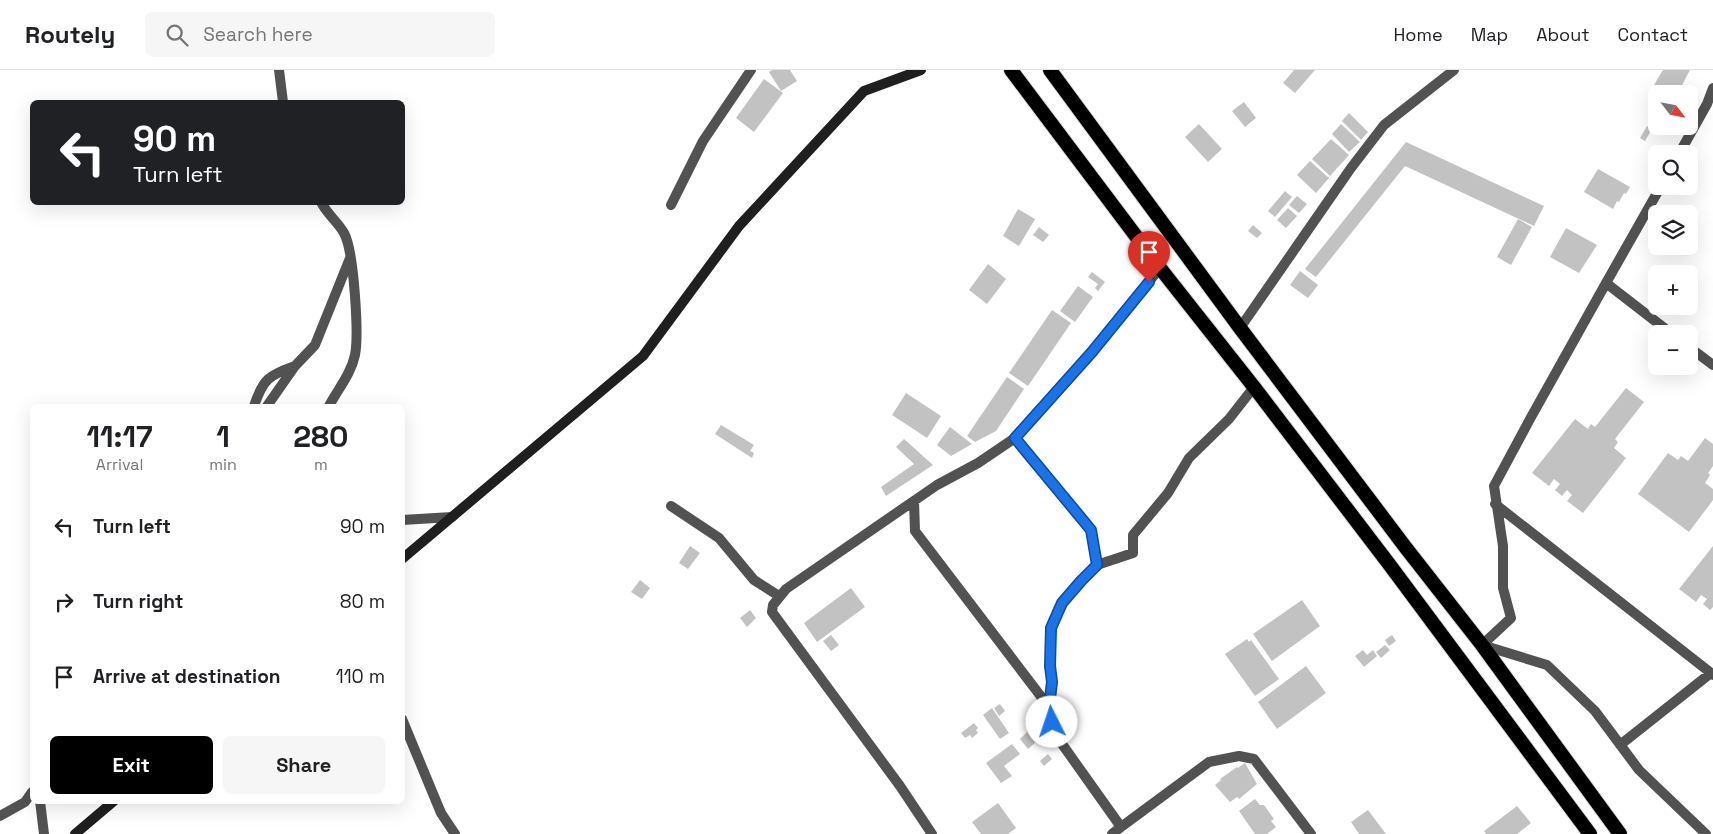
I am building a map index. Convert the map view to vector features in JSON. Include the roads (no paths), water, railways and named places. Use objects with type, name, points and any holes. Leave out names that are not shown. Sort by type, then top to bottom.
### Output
[{"type":"highway","points":[[1012,70],[1160,268],[1254,387],[1401,580],[1590,834]]},
{"type":"highway","points":[[1050,70],[1240,328],[1406,548],[1482,644],[1620,834]]},
{"type":"main road","points":[[405,556],[643,356],[739,226],[864,91],[921,70]]},
{"type":"main road","points":[[75,834],[110,804]]},
{"type":"street","points":[[279,70],[283,100]]},
{"type":"street","points":[[671,205],[703,141],[752,70]]},
{"type":"street","points":[[1240,328],[1351,168],[1384,125],[1454,70]]},
{"type":"street","points":[[1684,145],[1707,104],[1713,88]]},
{"type":"street","points":[[1482,644],[1511,618],[1502,588],[1503,546],[1495,504],[1494,486],[1656,195]]},
{"type":"street","points":[[323,205],[345,234],[350,257],[356,308],[355,354],[347,375],[330,404]]},
{"type":"street","points":[[268,404],[295,366],[315,345],[350,257]]},
{"type":"street","points":[[932,834],[900,786],[772,612],[773,605],[786,589],[937,485],[978,463],[1015,438],[1092,352],[1160,268]]},
{"type":"street","points":[[1606,283],[1660,325]]},
{"type":"street","points":[[1698,353],[1713,365]]},
{"type":"street","points":[[255,404],[260,390],[274,373],[295,366]]},
{"type":"street","points":[[1121,827],[1062,744],[1052,722],[1049,707],[1052,682],[1050,666],[1051,628],[1062,603],[1097,565],[1133,553],[1133,535],[1168,493],[1189,458],[1229,419],[1254,387]]},
{"type":"street","points":[[1015,438],[1091,530],[1097,565]]},
{"type":"street","points":[[914,501],[915,531],[1049,707]]},
{"type":"street","points":[[1495,504],[1712,674],[1620,744]]},
{"type":"street","points":[[671,506],[719,538],[754,580],[779,596]]},
{"type":"street","points":[[405,520],[452,517]]},
{"type":"street","points":[[1482,644],[1548,665],[1595,711],[1639,770],[1706,834]]},
{"type":"street","points":[[405,726],[441,813],[455,834]]},
{"type":"street","points":[[1112,834],[1208,762],[1239,756],[1254,758],[1311,834]]},
{"type":"street","points":[[0,816],[25,802],[30,795]]},
{"type":"street","points":[[40,804],[44,834]]}]
